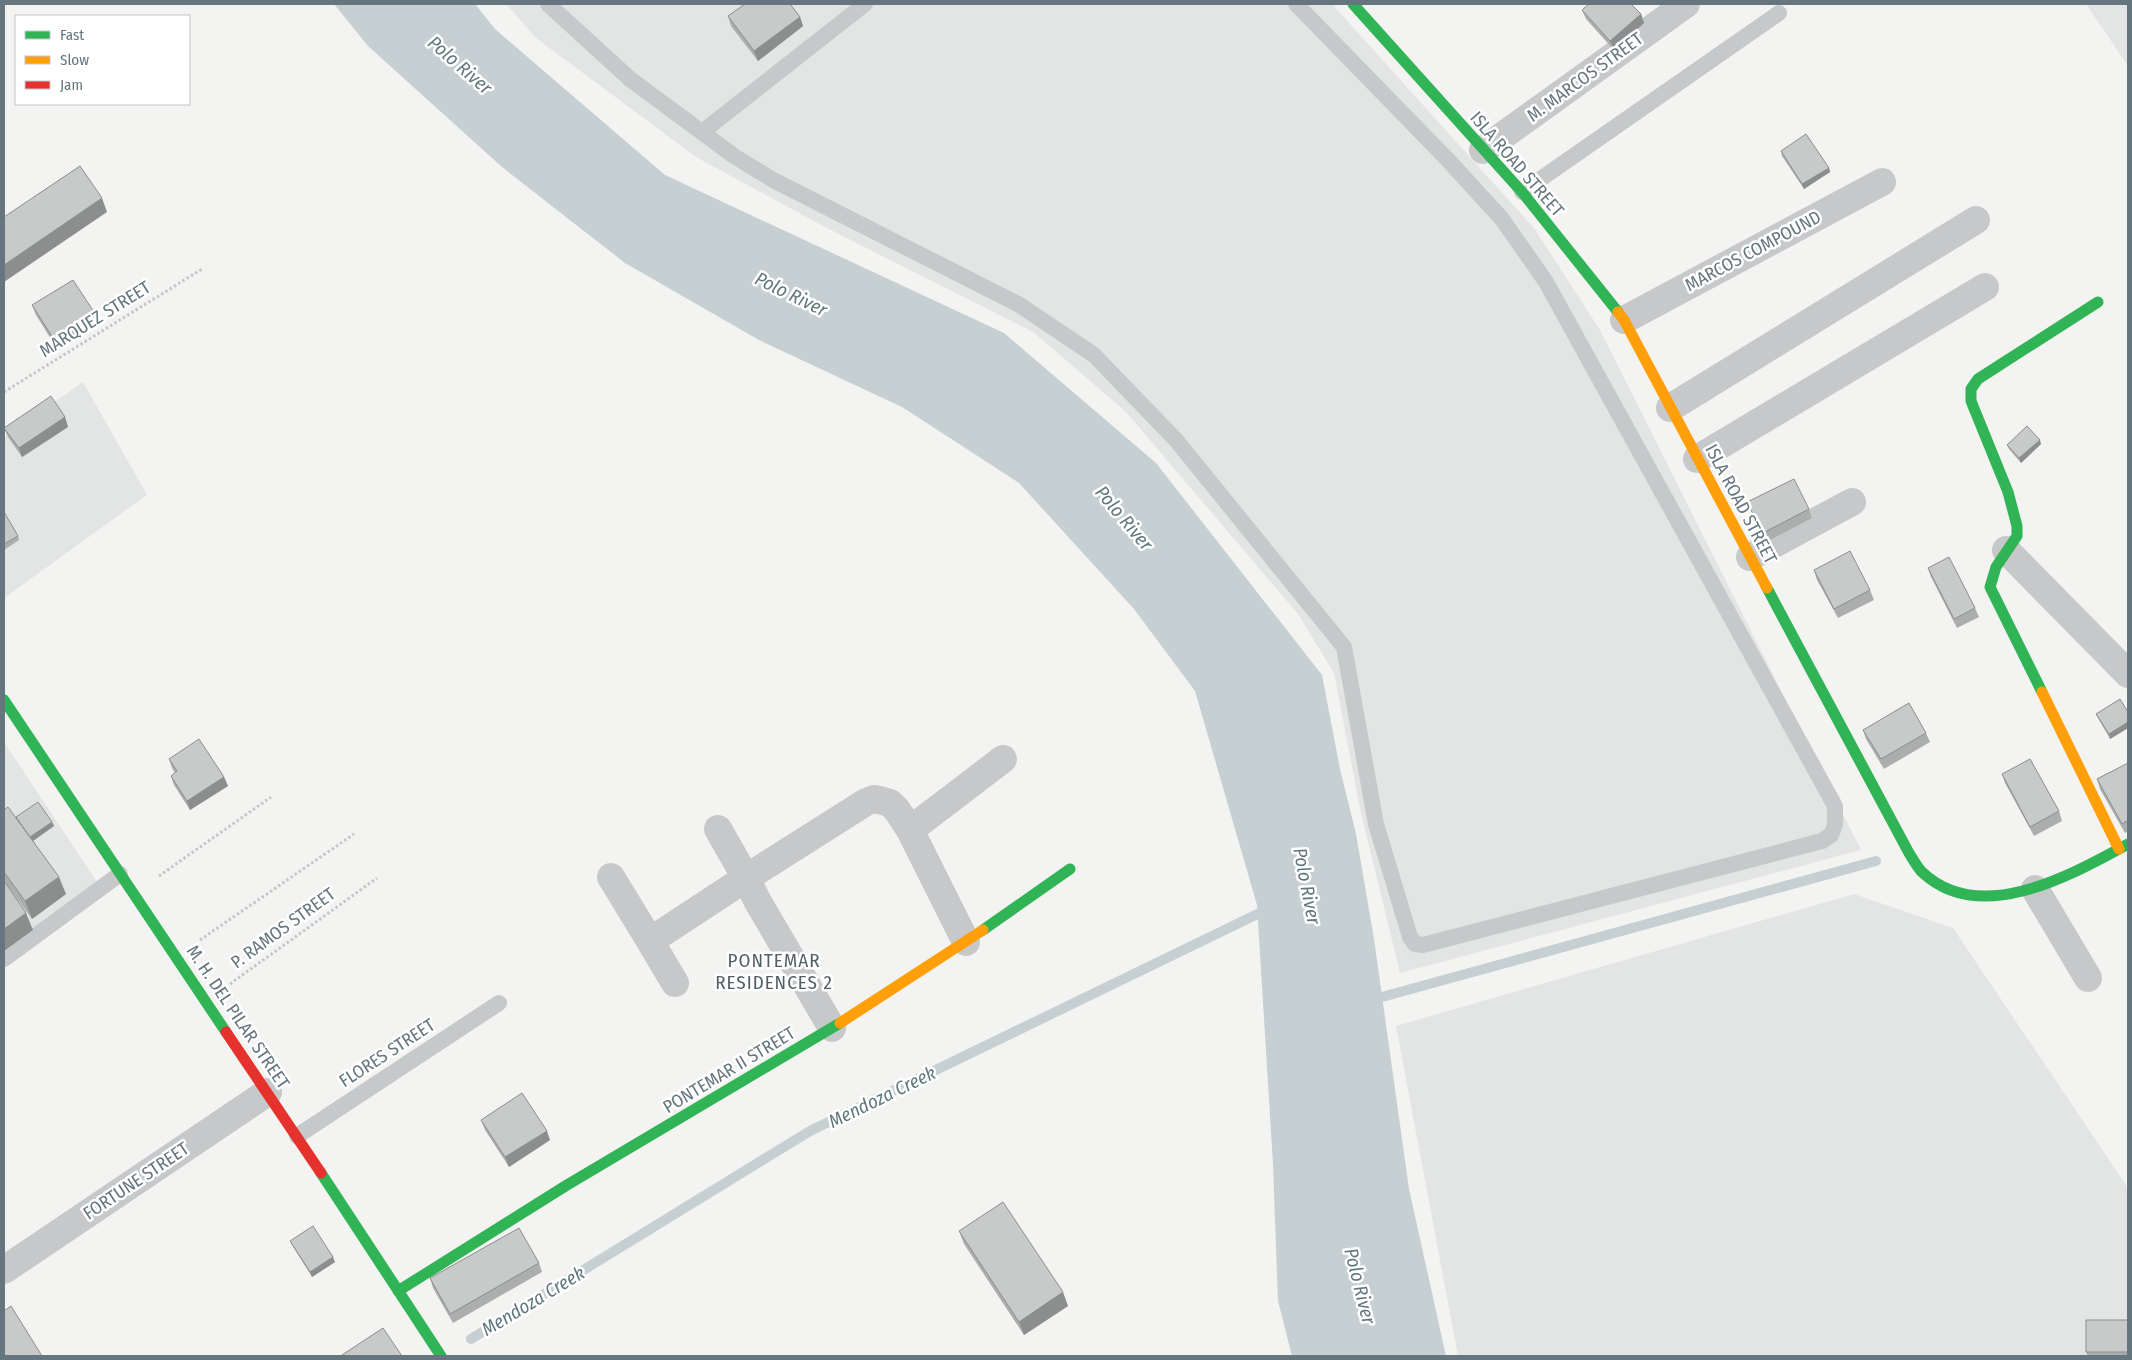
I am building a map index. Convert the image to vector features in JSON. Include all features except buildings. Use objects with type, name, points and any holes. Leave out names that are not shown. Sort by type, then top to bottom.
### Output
[{"type":"street","name":"ISLA ROAD STREET","points":[[1353,4],[1522,192],[1624,320],[1697,459],[1921,871],[1937,883],[1960,893],[1982,896],[2008,895],[2035,889],[2124,846]]},
{"type":"street","name":"M. MARCOS STREET","points":[[1483,150],[1686,4]]},
{"type":"street","name":"MARCOS COMPOUND","points":[[1624,320],[1882,182]]},
{"type":"street","points":[[1670,408],[1976,220]]},
{"type":"street","points":[[1697,459],[1985,287]]},
{"type":"street","points":[[2098,302],[1978,379],[1971,389],[1971,401],[2008,492],[2018,525],[2017,536],[2006,550],[1990,579],[1990,587],[2124,846]]},
{"type":"street","points":[[1750,557],[1852,502]]},
{"type":"street","points":[[2006,550],[2128,674]]},
{"type":"street","name":"M. H. DEL PILAR STREET","points":[[4,700],[205,1002],[268,1092],[441,1356]]},
{"type":"street","points":[[910,830],[1003,759]]},
{"type":"street","points":[[650,941],[746,878],[866,802],[874,799],[890,803],[910,830],[966,942]]},
{"type":"street","points":[[718,828],[758,902],[832,1028]]},
{"type":"street","name":"PONTEMAR II STREET","points":[[398,1291],[567,1186],[832,1028],[966,942],[1070,868]]},
{"type":"street","points":[[611,876],[675,983]]},
{"type":"street","points":[[2035,889],[2088,978]]},
{"type":"street","name":"FORTUNE STREET","points":[[4,1270],[268,1092]]},
{"type":"lane","points":[[548,4],[630,79],[734,156],[773,180],[1025,309],[1094,355],[1176,440],[1344,647],[1376,824],[1410,937],[1415,944],[1423,945],[1822,840],[1831,835],[1835,825],[1835,806],[1546,282],[1502,219],[1448,160],[1296,4]]},
{"type":"lane","points":[[702,132],[865,4]]},
{"type":"lane","points":[[1522,192],[1779,12]]},
{"type":"lane","points":[[4,959],[120,874]]},
{"type":"lane","name":"FLORES STREET","points":[[297,1136],[499,1003]]},
{"type":"path","name":"MARQUEZ STREET","points":[[4,392],[202,269]]},
{"type":"path","points":[[133,894],[271,797]]},
{"type":"path","points":[[176,957],[354,834]]},
{"type":"path","name":"P. RAMOS STREET","points":[[205,1002],[377,878]]},
{"type":"shaded area","points":[[506,4],[1332,4],[1534,228],[1600,330],[1861,850],[1400,973],[1361,813],[1334,673],[1298,614],[1126,412],[1033,332],[823,226],[696,157],[536,38]]},
{"type":"shaded area","points":[[2086,4],[2128,4],[2128,66]]},
{"type":"shaded area","points":[[83,382],[147,495],[4,598],[4,437]]},
{"type":"shaded area","points":[[4,742],[99,885],[4,952]]},
{"type":"shaded area","points":[[1854,894],[1953,928],[2128,1188],[2128,1356],[1458,1356],[1396,1026]]},
{"type":"water","name":"Polo River","points":[[334,4],[475,4],[495,29],[665,175],[1004,333],[1156,463],[1322,675],[1340,769],[1356,834],[1374,939],[1409,1189],[1446,1356],[1292,1356],[1278,1301],[1273,1164],[1257,905],[1195,691],[1134,609],[1019,483],[902,407],[759,340],[625,263],[502,167],[368,46]]},
{"type":"waterway","points":[[1371,1000],[1876,861]]},
{"type":"waterway","name":"Mendoza Creek","points":[[471,1339],[810,1131],[1270,908]]},
{"type":"traffic: fast","points":[[1353,4],[1522,192],[1618,312]]},
{"type":"traffic: fast","points":[[2042,692],[1990,587],[1996,567],[2017,536],[2017,526],[2008,492],[1971,401],[1971,389],[1978,379],[2098,302]]},
{"type":"traffic: fast","points":[[1767,588],[1909,853],[1922,872],[1945,888],[1971,895],[1998,895],[2025,890],[2053,881],[2128,844]]},
{"type":"traffic: fast","points":[[4,700],[226,1032]]},
{"type":"traffic: fast","points":[[983,930],[1070,869]]},
{"type":"traffic: fast","points":[[398,1291],[567,1185],[840,1023]]},
{"type":"traffic: fast","points":[[321,1173],[441,1356]]},
{"type":"traffic: slow","points":[[1618,312],[1767,588]]},
{"type":"traffic: slow","points":[[2042,692],[2119,849]]},
{"type":"traffic: slow","points":[[840,1023],[983,930]]},
{"type":"traffic: jam","points":[[226,1032],[321,1173]]},
{"type":"district","name":"PONTEMAR RESIDENCES 2","points":[[774,971]]}]
